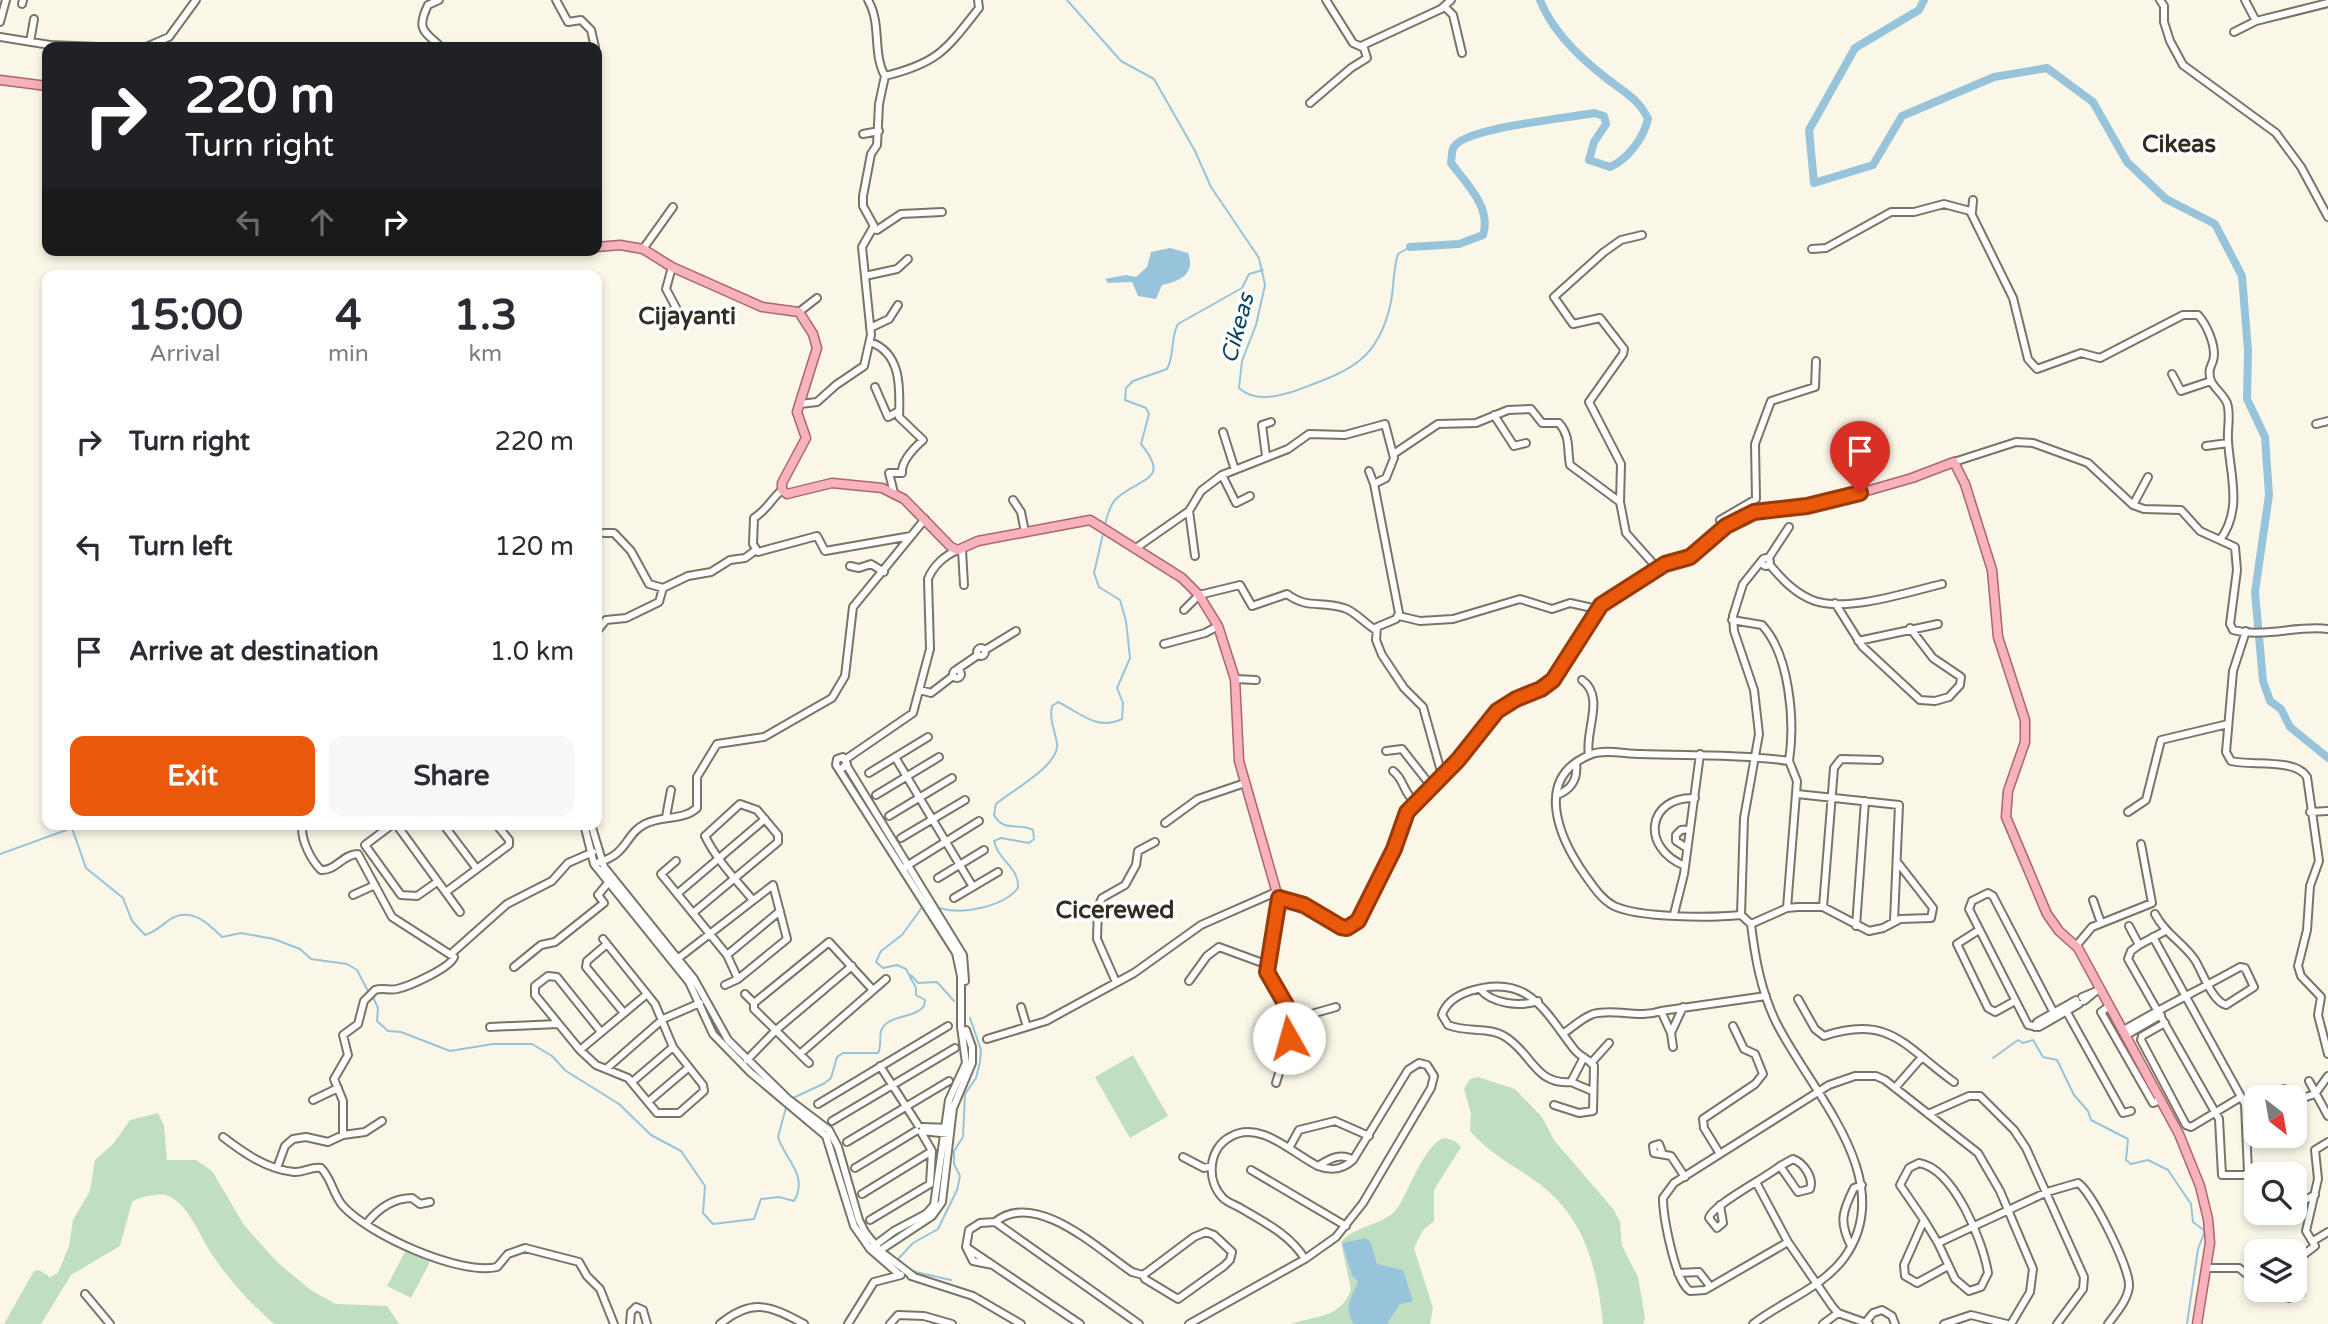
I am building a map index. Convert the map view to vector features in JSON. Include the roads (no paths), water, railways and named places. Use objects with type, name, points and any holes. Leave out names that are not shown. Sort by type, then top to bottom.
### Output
[{"type":"main road","points":[[0,80],[42,85]]},
{"type":"main road","points":[[602,247],[620,245],[643,249],[672,267],[769,310],[799,312],[813,334],[817,348],[797,412],[806,438],[782,483],[782,490],[787,494],[832,484],[882,488],[894,494],[925,519],[951,547],[960,550],[978,541],[1082,520],[1099,523],[1182,578],[1199,595],[1218,626],[1235,679],[1237,747],[1278,895],[1304,905],[1341,927],[1353,926],[1358,921],[1394,849],[1405,815],[1466,751],[1497,711],[1553,680],[1586,633],[1597,609],[1658,569],[1690,557],[1726,526],[1754,512],[1839,499],[1912,478],[1954,462],[1965,484],[1992,570],[1998,636],[2025,720],[2025,742],[2008,791],[2006,817],[2047,914],[2059,931],[2076,946],[2097,991],[2123,1034],[2130,1056],[2161,1100],[2188,1153],[2205,1204],[2210,1243],[2197,1324]]},
{"type":"street","points":[[0,22],[6,0]]},
{"type":"street","points":[[158,42],[169,37],[196,0]]},
{"type":"street","points":[[434,42],[425,35],[422,27],[428,5],[439,0]]},
{"type":"street","points":[[556,0],[568,22],[581,19],[587,24],[593,42]]},
{"type":"street","points":[[868,0],[876,19],[880,68],[885,76],[879,104],[879,131],[863,195],[863,206],[873,229]]},
{"type":"street","points":[[885,76],[909,70],[941,54],[979,8],[978,0]]},
{"type":"street","points":[[1310,103],[1367,58],[1361,46],[1353,43],[1326,0]]},
{"type":"street","points":[[1361,46],[1445,7],[1451,0]]},
{"type":"street","points":[[2160,0],[2164,6],[2164,22],[2169,41],[2183,65],[2276,133],[2301,167],[2328,217]]},
{"type":"street","points":[[2245,0],[2256,21]]},
{"type":"street","points":[[2234,32],[2256,21],[2328,3]]},
{"type":"street","points":[[1445,7],[1453,15],[1462,52]]},
{"type":"street","points":[[30,42],[34,19]]},
{"type":"street","points":[[0,37],[42,43]]},
{"type":"street","points":[[863,134],[879,131]]},
{"type":"street","points":[[1973,200],[1972,212],[2013,298],[2029,364],[2035,369],[2082,352],[2100,358],[2189,313],[2198,315],[2203,321],[2210,338],[2213,358],[2209,368],[2211,381],[2227,404],[2228,443],[2235,499],[2229,525],[2220,540]]},
{"type":"street","points":[[1812,249],[1826,248],[1891,212],[1914,212],[1944,204],[1972,212]]},
{"type":"street","points":[[643,249],[673,207]]},
{"type":"street","points":[[873,229],[877,230],[901,214],[942,212]]},
{"type":"street","points":[[800,404],[817,402],[836,384],[864,366],[870,342],[870,328],[863,242],[873,229]]},
{"type":"street","points":[[1642,235],[1626,238],[1608,249],[1554,297],[1573,324],[1600,318],[1624,349],[1589,402],[1621,464],[1619,502],[1626,533],[1658,569]]},
{"type":"street","points":[[864,276],[897,269],[908,259]]},
{"type":"street","points":[[672,267],[666,289],[674,309],[681,317],[675,323]]},
{"type":"street","points":[[799,312],[817,298]]},
{"type":"street","points":[[870,328],[888,319],[898,305]]},
{"type":"street","points":[[664,318],[674,309]]},
{"type":"street","points":[[870,342],[880,345],[890,355],[898,376],[900,411],[904,424],[923,440],[911,452],[902,467],[902,473],[889,473],[894,494]]},
{"type":"street","points":[[1720,520],[1756,499],[1755,444],[1771,401],[1815,387],[1816,361]]},
{"type":"street","points":[[2172,374],[2181,391],[2211,381]]},
{"type":"street","points":[[875,387],[888,417],[900,411]]},
{"type":"street","points":[[1374,484],[1386,478],[1395,453],[1436,425],[1476,423],[1508,410],[1531,409],[1542,423],[1559,423],[1569,441],[1570,466],[1619,502]]},
{"type":"street","points":[[1494,415],[1514,446],[1526,443]]},
{"type":"street","points":[[2316,424],[2328,421]]},
{"type":"street","points":[[1266,456],[1262,425],[1271,422]]},
{"type":"street","points":[[1136,548],[1189,511],[1202,491],[1223,475],[1288,449],[1314,433],[1345,435],[1385,424],[1395,453]]},
{"type":"street","points":[[1223,432],[1235,470]]},
{"type":"street","points":[[1954,462],[2016,442],[2033,443],[2088,463],[2133,505],[2144,509],[2181,510],[2200,531],[2235,547],[2238,554],[2231,627],[2238,632],[2328,629]]},
{"type":"street","points":[[2206,446],[2228,443]]},
{"type":"street","points":[[1369,471],[1374,484],[1399,617]]},
{"type":"street","points":[[1223,475],[1236,502],[1250,496]]},
{"type":"street","points":[[2133,505],[2148,477]]},
{"type":"street","points":[[756,550],[754,518],[767,509],[771,500],[782,490]]},
{"type":"street","points":[[1013,500],[1021,512],[1025,532]]},
{"type":"street","points":[[1189,511],[1195,556]]},
{"type":"street","points":[[598,862],[621,850],[641,826],[666,817],[687,815],[696,808],[697,777],[711,758],[717,744],[764,737],[832,698],[845,676],[851,612],[925,519]]},
{"type":"street","points":[[1741,915],[1744,818],[1759,734],[1756,704],[1732,620],[1743,584],[1767,561],[1789,527]]},
{"type":"street","points":[[604,533],[614,533],[631,551],[649,584],[663,588],[688,576],[711,572],[730,560],[745,558],[756,550]]},
{"type":"street","points":[[756,550],[762,552],[817,536],[825,551],[912,536]]},
{"type":"street","points":[[875,1250],[932,1216],[942,1202],[948,1131],[956,1096],[972,1063],[972,1047],[965,1029],[964,962],[844,765],[909,719],[921,687],[930,649],[928,579],[932,569],[950,553],[960,550],[964,586]]},
{"type":"street","points":[[1767,561],[1801,594],[1818,602],[1857,602],[1942,584]]},
{"type":"street","points":[[850,566],[859,568],[871,564],[884,572]]},
{"type":"street","points":[[1184,610],[1199,595],[1242,586],[1253,606],[1287,594],[1301,604],[1347,608],[1376,631],[1382,655],[1404,688],[1423,707],[1442,775]]},
{"type":"street","points":[[602,625],[606,620],[626,618],[659,602],[663,588]]},
{"type":"street","points":[[1376,631],[1377,627],[1399,617],[1420,621],[1453,620],[1520,599],[1552,609],[1570,603],[1597,609]]},
{"type":"street","points":[[1835,603],[1858,641],[1920,700],[1935,701],[1949,697],[1960,685],[1961,677],[1933,659],[1910,628]]},
{"type":"street","points":[[1732,620],[1762,625],[1775,650],[1789,696],[1789,761],[1797,776],[1797,794],[1787,908]]},
{"type":"street","points":[[1858,641],[1938,624]]},
{"type":"street","points":[[1164,644],[1205,633],[1218,626]]},
{"type":"street","points":[[921,687],[931,693],[978,655],[979,649],[985,650],[1016,631]]},
{"type":"street","points":[[2249,631],[2232,671],[2225,746],[2229,759],[2239,763],[2265,762],[2302,770],[2307,777],[2310,812],[2319,845],[2319,861],[2310,886],[2307,930],[2298,966],[2301,976],[2321,997],[2320,1024],[2328,1054]]},
{"type":"street","points":[[1235,679],[1255,680]]},
{"type":"street","points":[[1582,680],[1590,686],[1593,700],[1589,755]]},
{"type":"street","points":[[2128,812],[2147,797],[2161,740],[2228,724]]},
{"type":"street","points":[[869,773],[928,737]]},
{"type":"street","points":[[1590,739],[1597,752]]},
{"type":"street","points":[[1386,751],[1400,747],[1431,786]]},
{"type":"street","points":[[1753,1324],[1816,1283],[1837,1266],[1851,1246],[1860,1220],[1861,1185],[1850,1146],[1788,1046],[1766,996],[1751,924],[1741,915],[1674,914],[1616,907],[1598,893],[1569,853],[1556,816],[1557,795],[1562,781],[1576,763],[1597,752],[1755,756],[1789,761]]},
{"type":"street","points":[[1674,914],[1685,866],[1700,754]]},
{"type":"street","points":[[895,757],[973,887]]},
{"type":"street","points":[[876,795],[939,757]]},
{"type":"street","points":[[1823,907],[1830,797],[1836,762],[1841,759],[1879,760]]},
{"type":"street","points":[[1557,795],[1573,785],[1577,775],[1576,763]]},
{"type":"street","points":[[1394,771],[1402,779],[1407,794],[1416,802]]},
{"type":"street","points":[[889,816],[952,778]]},
{"type":"street","points":[[1165,823],[1198,799],[1245,783]]},
{"type":"street","points":[[666,817],[671,790]]},
{"type":"street","points":[[1797,794],[1899,804],[1894,921]]},
{"type":"street","points":[[1685,866],[1662,853],[1656,840],[1655,826],[1669,803],[1682,798],[1695,798]]},
{"type":"street","points":[[901,838],[965,800]]},
{"type":"street","points":[[1856,926],[1865,801]]},
{"type":"street","points":[[693,913],[735,878],[780,838],[757,810],[740,804],[705,836],[720,858],[735,878],[752,899]]},
{"type":"street","points":[[2310,812],[2328,811]]},
{"type":"street","points":[[677,894],[765,819]]},
{"type":"street","points":[[905,866],[979,821]]},
{"type":"street","points":[[1687,848],[1676,841],[1676,835],[1681,830],[1690,829]]},
{"type":"street","points":[[301,830],[313,861],[321,870],[330,870],[351,854],[358,854],[392,917],[432,944],[452,953]]},
{"type":"street","points":[[386,830],[365,845],[401,895],[419,895],[437,882]]},
{"type":"street","points":[[398,830],[460,912]]},
{"type":"street","points":[[448,830],[477,869]]},
{"type":"street","points":[[446,892],[507,848],[510,842],[501,830]]},
{"type":"street","points":[[585,830],[590,854],[676,961]]},
{"type":"street","points":[[593,830],[598,862],[608,883],[694,979],[713,1034],[787,1101],[822,1122],[834,1138],[859,1220],[875,1250],[900,1275]]},
{"type":"street","points":[[1116,982],[1097,939],[1099,904],[1102,898],[1124,887],[1135,867],[1138,850],[1154,842]]},
{"type":"street","points":[[2076,946],[2085,933],[2101,923],[2149,906],[2153,901],[2141,844]]},
{"type":"street","points":[[452,953],[507,904],[552,881],[568,863],[597,850]]},
{"type":"street","points":[[939,878],[984,850]]},
{"type":"street","points":[[676,861],[661,873],[727,956],[738,979]]},
{"type":"street","points":[[1751,924],[1787,908],[1823,907],[1869,931],[1894,921],[1931,918],[1934,912],[1898,863]]},
{"type":"street","points":[[954,898],[998,872]]},
{"type":"street","points":[[514,967],[541,945],[555,942],[604,903],[598,895],[608,883]]},
{"type":"street","points":[[353,895],[375,885]]},
{"type":"street","points":[[676,961],[773,885],[787,939],[738,979],[725,985]]},
{"type":"street","points":[[2055,1015],[1990,894],[1982,895],[1968,906],[2028,1025],[2035,1027],[2097,991]]},
{"type":"street","points":[[987,1039],[1046,1021],[1116,982],[1182,941],[1201,925],[1278,895],[1268,965],[1272,984],[1294,1019],[1276,1083]]},
{"type":"street","points":[[2094,900],[2101,923]]},
{"type":"street","points":[[727,956],[780,911]]},
{"type":"street","points":[[2123,1034],[2185,997],[2209,985],[2242,966],[2253,987],[2223,1005],[2209,985],[2190,954],[2165,932],[2155,914]]},
{"type":"street","points":[[2129,926],[2139,944]]},
{"type":"street","points":[[1979,930],[1956,944],[1988,1008],[1995,1012],[2015,1001]]},
{"type":"street","points":[[2153,937],[2241,1097],[2246,1114],[2248,1171],[2245,1175],[2224,1177],[2221,1174],[2220,1122],[2128,959],[2131,951],[2139,944],[2153,937],[2165,932]]},
{"type":"street","points":[[601,1032],[552,975],[533,990],[580,1050],[596,1065],[632,1082],[659,1115],[673,1114],[705,1089],[673,1047],[663,1019],[648,994],[605,942],[586,964],[624,1013]]},
{"type":"street","points":[[754,1003],[829,942],[873,990]]},
{"type":"street","points":[[1189,981],[1207,956],[1219,947],[1268,965]]},
{"type":"street","points":[[343,1135],[344,1105],[334,1079],[348,1053],[342,1036],[358,1024],[367,998],[373,992],[380,988],[397,989],[437,971],[452,962],[452,953]]},
{"type":"street","points":[[746,1062],[776,1030],[852,966]]},
{"type":"street","points":[[800,1053],[886,979]]},
{"type":"street","points":[[1592,1062],[1583,1059],[1538,1002],[1523,992],[1507,987],[1480,989],[1449,1003],[1442,1012],[1445,1022],[1456,1028],[1499,1033],[1520,1049],[1542,1076],[1553,1081],[1571,1082],[1592,1091]]},
{"type":"street","points":[[1480,989],[1485,995],[1511,1004],[1538,1002]]},
{"type":"street","points":[[580,1050],[648,994]]},
{"type":"street","points":[[745,994],[754,1003],[754,1009],[809,1063]]},
{"type":"street","points":[[1564,1033],[1591,1015],[1615,1012],[1646,1016],[1683,1007],[1766,996]]},
{"type":"street","points":[[1798,999],[1815,1029],[1824,1036],[1846,1028],[1879,1029],[1954,1082]]},
{"type":"street","points":[[606,1069],[663,1019],[701,1002]]},
{"type":"street","points":[[1021,1007],[1027,1027]]},
{"type":"street","points":[[1294,1019],[1336,1007]]},
{"type":"street","points":[[1671,1033],[1683,1007]]},
{"type":"street","points":[[2108,1007],[2101,1012],[2130,1056]]},
{"type":"street","points":[[545,1008],[545,1024]]},
{"type":"street","points":[[2065,1009],[2123,1113],[2131,1111]]},
{"type":"street","points":[[1661,1011],[1671,1033],[1673,1047]]},
{"type":"street","points":[[2320,1024],[2328,1021]]},
{"type":"street","points":[[490,1027],[558,1024]]},
{"type":"street","points":[[2165,1024],[2142,1036],[2141,1040],[2186,1125],[2191,1127],[2241,1097]]},
{"type":"street","points":[[818,1104],[948,1026]]},
{"type":"street","points":[[1720,1154],[1704,1128],[1703,1119],[1755,1084],[1763,1074],[1755,1054],[1744,1049],[1732,1026]]},
{"type":"street","points":[[1592,1062],[1609,1043]]},
{"type":"street","points":[[632,1082],[673,1047]]},
{"type":"street","points":[[832,1121],[954,1048]]},
{"type":"street","points":[[1895,1087],[1922,1057]]},
{"type":"street","points":[[1571,1082],[1583,1059]]},
{"type":"street","points":[[1555,1105],[1579,1113],[1592,1112],[1595,1071],[1592,1062]]},
{"type":"street","points":[[1189,1324],[1305,1259],[1346,1226],[1427,1095],[1434,1076],[1431,1069],[1422,1063],[1410,1066],[1353,1160],[1338,1169],[1318,1166],[1262,1134],[1240,1132],[1222,1144],[1212,1166],[1213,1181],[1222,1197],[1290,1239],[1305,1259]]},
{"type":"street","points":[[870,1220],[930,1184],[932,1151],[880,1066]]},
{"type":"street","points":[[648,1102],[688,1068]]},
{"type":"street","points":[[1788,1242],[1710,1286],[1700,1291],[1690,1291],[1683,1286],[1678,1273],[1663,1198],[1674,1183],[1842,1078],[1876,1076],[1895,1087],[1978,1153],[2009,1210],[2033,1269],[2029,1292],[2009,1324],[1971,1315],[1944,1324]]},
{"type":"street","points":[[2307,1097],[2315,1094],[2328,1076]]},
{"type":"street","points":[[846,1142],[949,1081]]},
{"type":"street","points":[[2309,1081],[2328,1116]]},
{"type":"street","points":[[313,1100],[338,1088]]},
{"type":"street","points":[[1928,1114],[1969,1096],[1980,1096],[2014,1130],[2047,1192],[2084,1283],[2057,1324]]},
{"type":"street","points":[[277,1168],[289,1141],[306,1137],[328,1142],[343,1135],[365,1132],[382,1121]]},
{"type":"street","points":[[1289,1148],[1299,1130],[1335,1121],[1369,1136]]},
{"type":"street","points":[[855,1168],[920,1129],[948,1131]]},
{"type":"street","points":[[223,1137],[253,1157],[277,1168],[299,1172],[321,1168],[344,1207],[400,1245],[468,1268],[496,1267],[508,1254],[525,1248],[579,1262],[587,1276],[600,1289],[614,1324]]},
{"type":"street","points":[[2307,1252],[2314,1247],[2314,1241],[2306,1227],[2318,1173],[2315,1150],[2328,1142]]},
{"type":"street","points":[[862,1194],[932,1151]]},
{"type":"street","points":[[1662,1152],[1671,1156],[1685,1177]]},
{"type":"street","points":[[1318,1166],[1336,1157],[1346,1156],[1353,1160]]},
{"type":"street","points":[[1183,1157],[1204,1168],[1212,1166]]},
{"type":"street","points":[[1720,1205],[1757,1184],[1780,1166],[1793,1159],[1800,1162],[1810,1176],[1810,1189],[1798,1192],[1780,1166]]},
{"type":"street","points":[[1919,1163],[1933,1167],[1946,1179],[1972,1226],[1987,1264],[1986,1280],[1975,1291],[1965,1290],[1948,1266],[1924,1220],[1899,1185],[1909,1168],[1919,1163]]},
{"type":"street","points":[[1251,1170],[1346,1226]]},
{"type":"street","points":[[1938,1244],[2047,1192],[2073,1183],[2081,1184],[2096,1208],[2121,1261],[2129,1287],[2108,1324]]},
{"type":"street","points":[[1757,1184],[1788,1242],[1838,1313],[1867,1324],[1873,1313],[1882,1310],[1892,1316],[1895,1324]]},
{"type":"street","points":[[1851,1246],[1842,1229],[1844,1208],[1854,1188],[1861,1185]]},
{"type":"street","points":[[2307,1199],[2315,1195]]},
{"type":"street","points":[[366,1224],[384,1207],[403,1199],[412,1198],[420,1204],[430,1202]]},
{"type":"street","points":[[1080,1324],[966,1247],[967,1233],[972,1227],[1014,1214],[1051,1217],[1132,1272],[1143,1275],[1156,1288],[1178,1299],[1224,1266],[1232,1254],[1214,1235],[1202,1233],[1143,1275]]},
{"type":"street","points":[[1924,1220],[1904,1265],[1905,1276],[1917,1283],[1948,1266]]},
{"type":"street","points":[[995,1222],[1139,1324]]},
{"type":"street","points":[[2314,1241],[2328,1232]]},
{"type":"street","points":[[875,1250],[913,1276]]},
{"type":"street","points":[[2207,1268],[2239,1268],[2244,1272]]},
{"type":"street","points":[[1678,1273],[1699,1272],[1710,1286]]},
{"type":"street","points":[[848,1324],[874,1282],[900,1275],[913,1276],[973,1296],[1021,1324]]},
{"type":"street","points":[[85,1294],[110,1324]]},
{"type":"street","points":[[720,1324],[738,1311],[756,1305],[804,1324]]},
{"type":"street","points":[[630,1324],[631,1312],[636,1307],[643,1310],[647,1324]]},
{"type":"street","points":[[1823,1324],[1838,1313]]},
{"type":"street","points":[[890,1324],[898,1315],[911,1314],[953,1324]]},
{"type":"water","points":[[1170,248],[1188,253],[1190,266],[1180,279],[1162,285],[1156,299],[1138,296],[1132,282],[1108,283],[1105,279],[1126,275],[1136,277],[1147,267],[1151,252]]},
{"type":"water","points":[[1366,1238],[1371,1243],[1377,1264],[1403,1270],[1413,1301],[1400,1304],[1387,1324],[1354,1324],[1349,1312],[1349,1303],[1358,1282],[1352,1275],[1342,1243]]},
{"type":"waterway","name":"Cikeas","points":[[1067,0],[1121,61],[1154,79],[1195,151],[1211,187],[1259,258],[1265,285],[1256,325],[1242,361],[1239,388],[1258,397],[1288,393],[1331,377],[1358,362],[1378,339],[1391,302],[1398,254],[1410,247]]},
{"type":"waterway","points":[[1410,247],[1459,244],[1483,235],[1485,225],[1481,206],[1451,163],[1453,149],[1462,140],[1496,129],[1594,113],[1604,116],[1606,124],[1594,142],[1589,160],[1610,167],[1629,154],[1642,134],[1648,119],[1640,106],[1567,43],[1540,0]]},
{"type":"waterway","points":[[1924,0],[1919,10],[1855,48],[1809,130],[1814,183],[1873,165],[1902,116],[1994,77],[2047,68],[2093,102],[2127,162],[2166,199],[2215,224],[2242,276],[2248,350],[2247,399],[2265,437],[2269,495],[2255,592],[2263,681],[2270,701],[2281,709],[2290,727],[2328,758]]},
{"type":"waterway","points":[[1105,525],[1110,507],[1116,499],[1149,478],[1153,472],[1150,456],[1141,444],[1149,414],[1146,408],[1125,400],[1126,388],[1133,381],[1167,369],[1178,324],[1242,288],[1249,274],[1263,270]]},
{"type":"waterway","points":[[934,901],[939,908],[970,910],[1003,900],[1018,888],[1015,874],[994,841],[1001,838],[1029,843],[1034,839],[1033,830],[1002,824],[994,815],[996,804],[1043,769],[1056,752],[1052,706],[1058,702],[1096,722],[1122,719],[1123,703],[1117,688],[1130,658],[1126,621],[1120,600],[1099,587],[1094,573],[1103,534]]},
{"type":"waterway","points":[[0,854],[66,830]]},
{"type":"waterway","points":[[73,830],[86,868],[123,898],[132,921],[145,935],[177,916],[191,915],[204,921],[222,937],[241,933],[274,939],[300,949],[311,959],[347,964],[357,970],[369,993]]},
{"type":"waterway","points":[[793,1098],[831,1078],[837,1057],[843,1053],[878,1053],[884,1026],[924,1006],[925,1000],[916,995],[916,988],[906,969],[897,965],[883,968],[876,962],[881,951],[902,935],[923,906]]},
{"type":"waterway","points":[[911,975],[918,983],[937,982],[954,1001]]},
{"type":"waterway","points":[[373,997],[378,1008],[377,1021],[388,1031],[401,1032],[450,1051],[493,1044],[532,1044],[552,1056],[566,1071],[619,1104],[651,1135],[681,1151],[705,1186],[703,1213],[713,1224],[754,1219],[761,1199],[779,1197],[794,1201],[799,1183],[778,1137],[787,1104]]},
{"type":"waterway","points":[[906,1267],[898,1259],[913,1243],[938,1229],[957,1190],[960,1176],[954,1164],[954,1151],[963,1137],[965,1094],[976,1078],[981,1050],[970,1018]]},
{"type":"waterway","points":[[1993,1058],[2018,1040],[2023,1043],[2033,1040],[2043,1057],[2057,1060],[2074,1095],[2088,1111],[2091,1120],[2128,1139],[2126,1160],[2131,1164],[2148,1160],[2168,1170],[2191,1204],[2193,1222],[2205,1231],[2198,1249],[2187,1324]]},
{"type":"waterway","points":[[911,1271],[951,1280]]},
{"type":"district","name":"Cikeas","points":[[2179,144]]},
{"type":"district","name":"Cijayanti","points":[[687,316]]},
{"type":"district","name":"Cicerewed","points":[[1115,910]]}]
